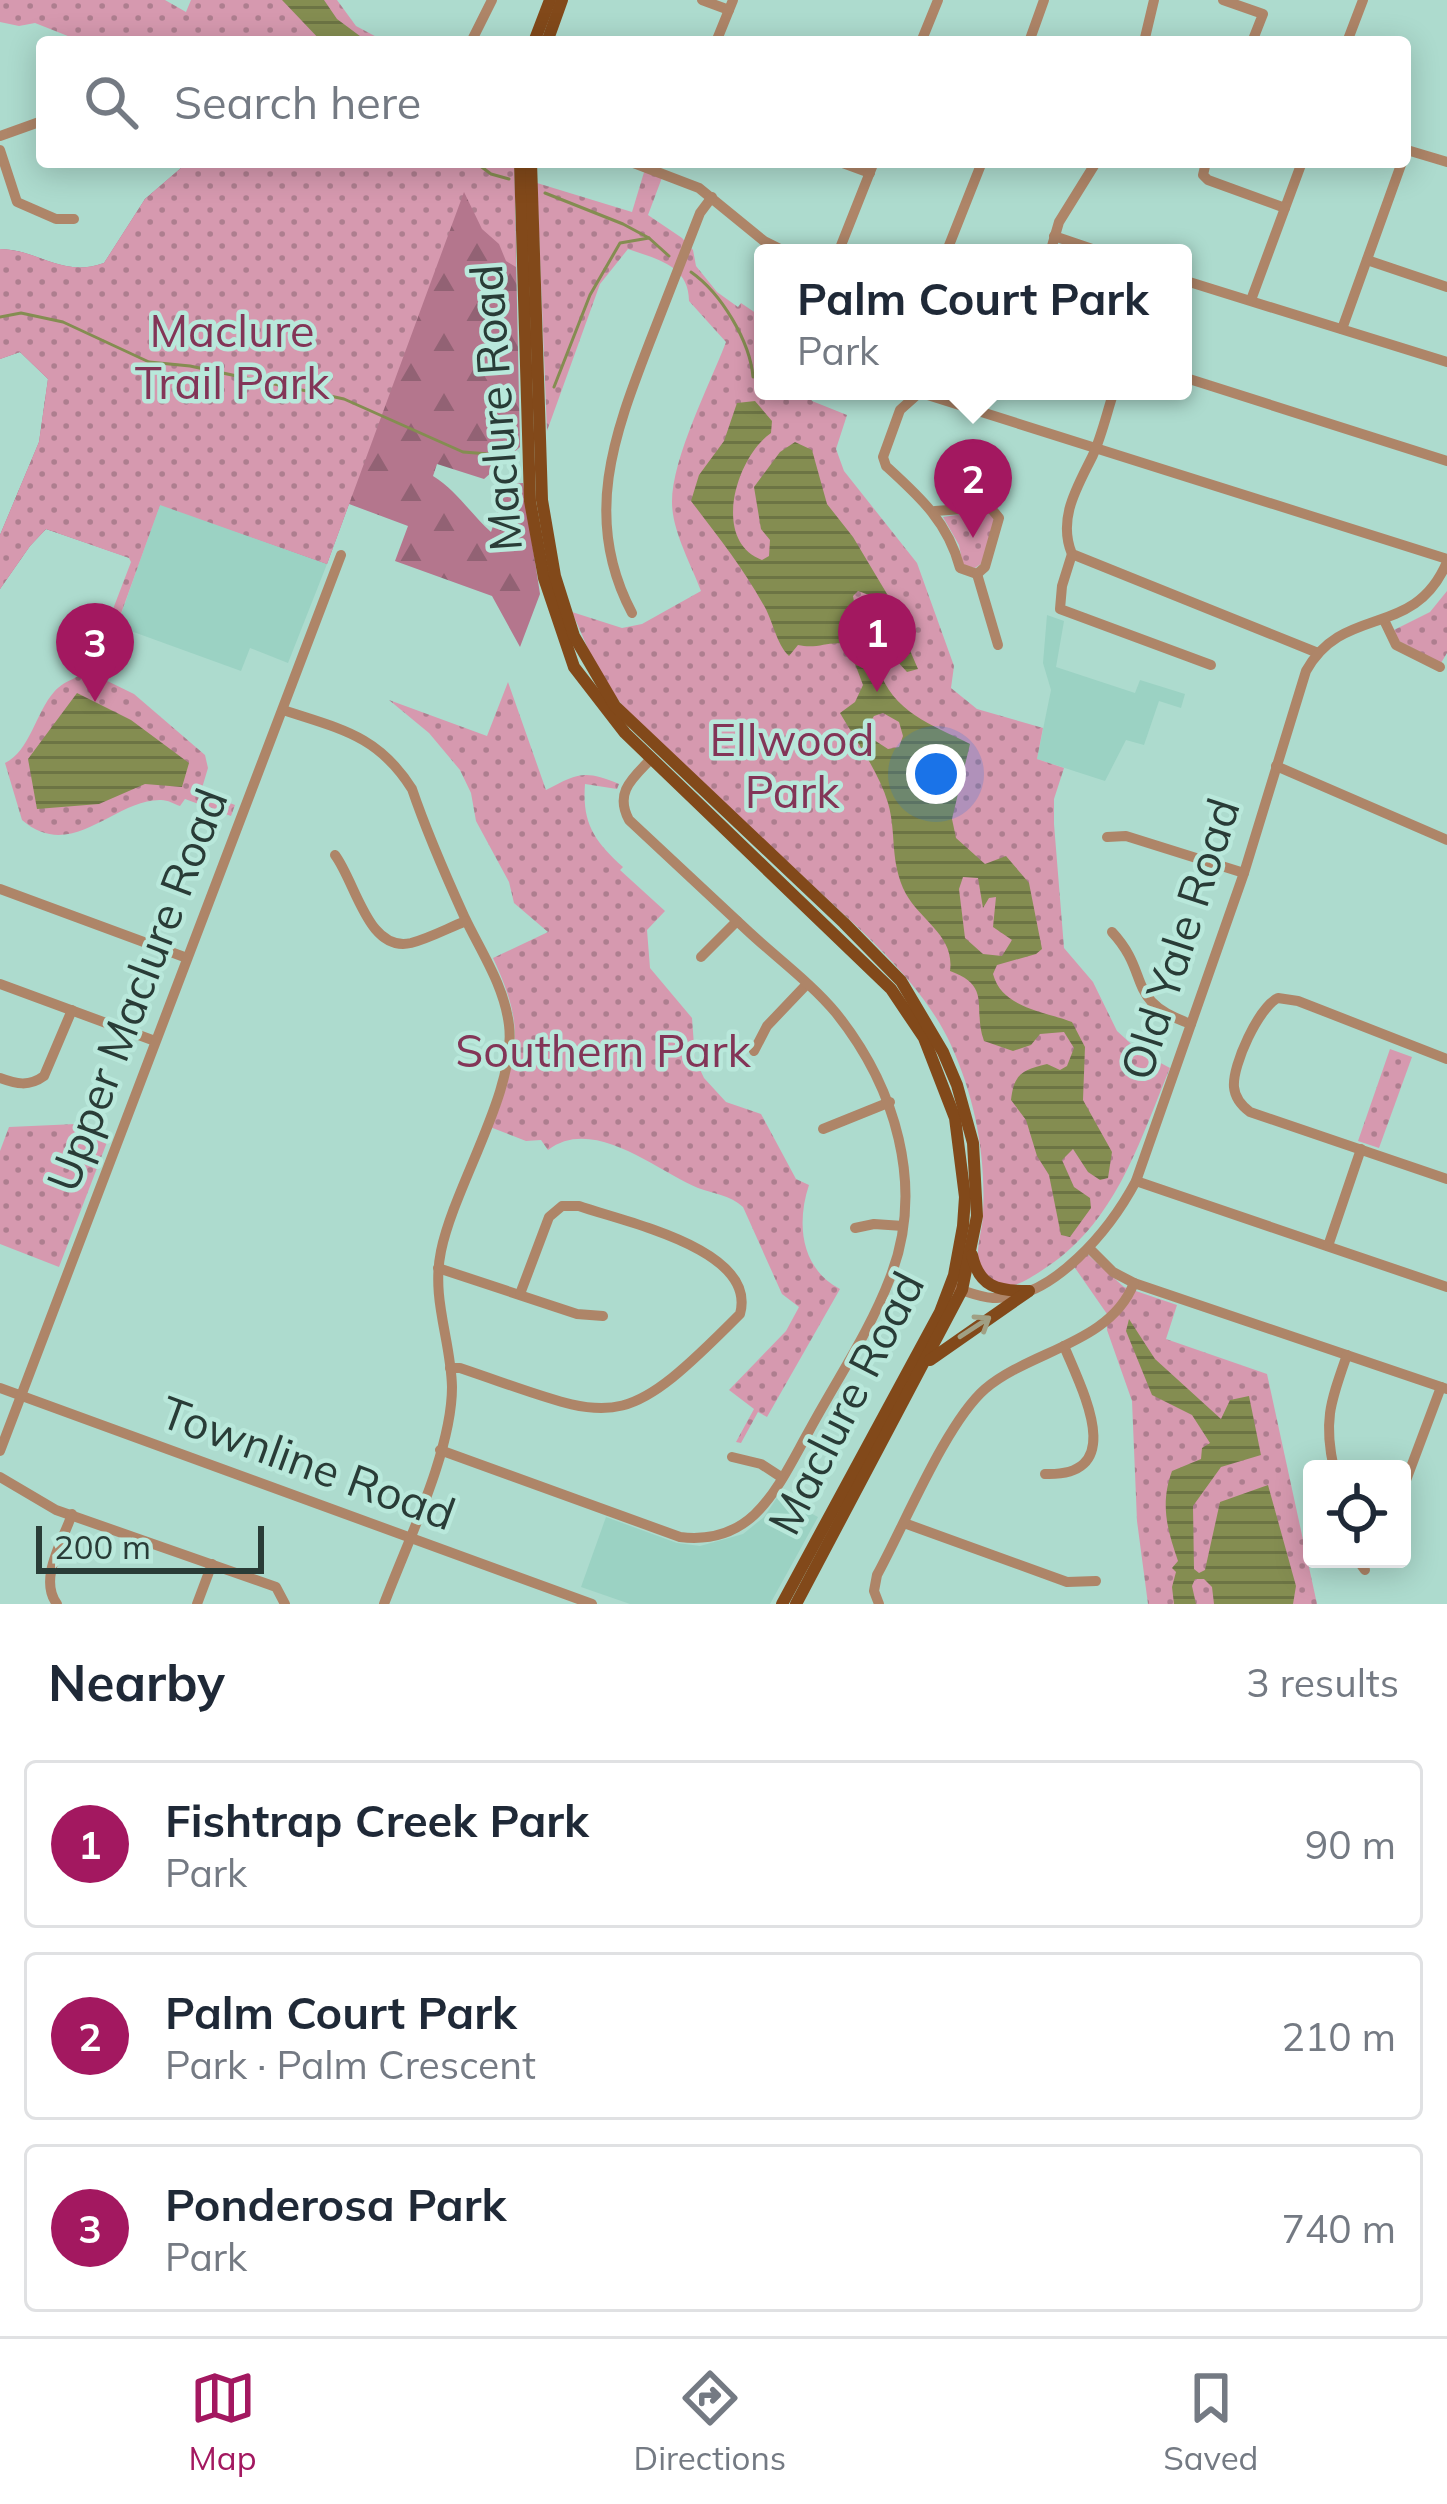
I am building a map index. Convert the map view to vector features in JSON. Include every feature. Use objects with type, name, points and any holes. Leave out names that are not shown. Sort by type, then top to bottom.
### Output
[{"type":"main road","points":[[536,36],[550,0]]},
{"type":"main road","points":[[550,36],[562,0]]},
{"type":"main road","name":"Maclure Road","points":[[520,168],[530,501],[544,578],[574,667],[607,715],[869,964],[915,1022],[955,1118],[963,1173],[956,1289],[782,1604]]},
{"type":"main road","name":"Maclure Road","points":[[531,168],[542,500],[555,576],[574,636],[603,690],[876,954],[926,1018],[957,1085],[973,1143],[976,1216],[972,1254],[924,1365],[796,1604]]},
{"type":"main road","points":[[651,759],[662,760],[687,784],[700,788]]},
{"type":"main road","points":[[972,1254],[985,1283],[1000,1290],[1028,1292]]},
{"type":"main road","points":[[924,1365],[1028,1292]]},
{"type":"street","points":[[473,36],[492,0]]},
{"type":"street","points":[[702,0],[731,5],[718,36]]},
{"type":"street","points":[[923,36],[938,0]]},
{"type":"street","points":[[1031,36],[1044,0]]},
{"type":"street","points":[[1145,36],[1154,0]]},
{"type":"street","points":[[1223,0],[1263,14],[1254,36]]},
{"type":"street","points":[[1349,36],[1363,0]]},
{"type":"street","points":[[0,136],[36,123]]},
{"type":"street","points":[[0,150],[17,202],[56,219],[74,219]]},
{"type":"street","points":[[1411,150],[1447,162]]},
{"type":"street","points":[[667,168],[770,244]]},
{"type":"street","points":[[842,244],[872,168]]},
{"type":"street","points":[[950,244],[980,168]]},
{"type":"street","points":[[1052,244],[1059,222],[1093,168]]},
{"type":"street","points":[[1206,168],[1208,180],[1285,208]]},
{"type":"street","points":[[1251,300],[1300,168]]},
{"type":"street","points":[[1342,329],[1400,168]]},
{"type":"street","points":[[632,613],[622,596],[612,557],[605,512],[608,466],[631,390],[700,213],[712,197]]},
{"type":"street","points":[[1054,236],[1077,244]]},
{"type":"street","points":[[1367,260],[1447,287]]},
{"type":"street","points":[[1192,283],[1447,362]]},
{"type":"street","points":[[1192,380],[1447,461]]},
{"type":"street","points":[[909,400],[900,410],[883,457],[886,466],[935,512],[960,568],[976,574]]},
{"type":"street","points":[[943,400],[1447,561],[1420,602],[1384,620],[1346,630],[1318,652],[1072,554]]},
{"type":"street","points":[[1111,400],[1070,507],[1066,528],[1072,554],[1060,609],[1211,664]]},
{"type":"street","points":[[935,512],[990,507],[999,518],[985,567],[976,574]]},
{"type":"street","name":"Upper Maclure Road","points":[[0,1451],[341,555]]},
{"type":"street","points":[[976,574],[998,645]]},
{"type":"street","points":[[1384,620],[1396,645],[1440,667]]},
{"type":"street","name":"Old Yale Road","points":[[1028,1292],[1089,1248],[1115,1218],[1136,1181],[1244,873],[1301,681],[1318,652]]},
{"type":"street","points":[[283,710],[344,730],[386,753],[412,789],[466,921],[505,1000],[510,1030],[509,1057],[449,1223],[438,1268],[437,1300],[450,1368],[448,1426],[384,1604]]},
{"type":"street","points":[[440,1450],[680,1537],[700,1540],[740,1529],[757,1515],[782,1477],[891,1276],[906,1187],[890,1102],[835,1012],[629,820],[622,808],[627,784],[651,759]]},
{"type":"street","points":[[1276,766],[1447,840]]},
{"type":"street","points":[[1107,837],[1126,836],[1244,873]]},
{"type":"street","points":[[335,854],[375,933],[389,943],[407,944],[466,921]]},
{"type":"street","points":[[0,889],[187,958]]},
{"type":"street","points":[[701,957],[736,921]]},
{"type":"street","points":[[1112,932],[1130,952],[1154,1007],[1191,1024]]},
{"type":"street","points":[[0,984],[155,1041]]},
{"type":"street","points":[[754,1052],[767,1026],[806,985]]},
{"type":"street","points":[[1447,1059],[1298,1001],[1279,998],[1259,1014],[1235,1076],[1237,1097],[1250,1112],[1447,1179]]},
{"type":"street","points":[[0,1078],[23,1084],[44,1076],[72,1010]]},
{"type":"street","points":[[823,1129],[890,1102]]},
{"type":"street","points":[[1328,1246],[1361,1149]]},
{"type":"street","points":[[1136,1181],[1447,1287]]},
{"type":"street","points":[[450,1368],[581,1409],[613,1411],[637,1403],[678,1376],[740,1314],[744,1300],[740,1285],[711,1255],[579,1206],[562,1206],[549,1216],[520,1294]]},
{"type":"street","points":[[854,1228],[903,1226]]},
{"type":"street","points":[[1089,1248],[1113,1272],[1133,1283],[1444,1388],[1411,1469]]},
{"type":"street","points":[[438,1268],[578,1314],[603,1316]]},
{"type":"street","points":[[879,1604],[874,1584],[964,1415],[985,1389],[1109,1319],[1127,1299],[1133,1283]]},
{"type":"street","points":[[956,1289],[998,1298],[1028,1292]]},
{"type":"street","points":[[1045,1474],[1077,1472],[1086,1466],[1093,1446],[1085,1401],[1064,1346]]},
{"type":"street","points":[[1332,1460],[1327,1411],[1347,1354]]},
{"type":"street","name":"Townline Road","points":[[0,1388],[592,1604]]},
{"type":"street","points":[[732,1457],[761,1464],[782,1477]]},
{"type":"street","points":[[0,1477],[42,1503],[276,1587],[285,1604]]},
{"type":"street","points":[[57,1604],[48,1581],[72,1514]]},
{"type":"street","points":[[904,1523],[1067,1582],[1096,1581]]},
{"type":"street","points":[[196,1604],[212,1564]]},
{"type":"shaded area","points":[[282,0],[324,0],[337,19],[360,36],[316,36]]},
{"type":"shaded area","points":[[755,401],[772,421],[771,433],[758,445],[739,479],[733,518],[737,536],[746,550],[762,560],[769,556],[770,540],[761,529],[754,487],[780,452],[795,442],[812,450],[827,504],[893,604],[882,619],[869,595],[858,591],[853,596],[857,618],[867,619],[866,628],[856,631],[863,653],[871,656],[894,629],[902,632],[918,669],[907,672],[896,660],[882,660],[878,667],[885,683],[915,715],[970,744],[952,819],[956,838],[985,864],[1006,856],[1029,883],[1042,949],[997,965],[993,974],[1014,1001],[1072,1022],[1085,1047],[1083,1100],[1112,1152],[1108,1178],[1100,1180],[1088,1172],[1073,1149],[1062,1160],[1074,1187],[1090,1198],[1091,1208],[1070,1237],[1061,1235],[1049,1175],[1037,1156],[1026,1120],[1011,1100],[1021,1074],[1047,1064],[1060,1070],[1067,1066],[1074,1048],[1064,1032],[1040,1034],[1031,1045],[1013,1051],[984,1041],[976,991],[950,971],[942,938],[906,894],[897,870],[884,791],[840,713],[855,702],[863,685],[848,645],[798,645],[789,656],[746,577],[691,501],[699,475],[724,441],[737,403]],"holes":[[[883,713],[899,722],[903,736],[899,747],[888,749],[871,738],[868,726],[874,716]],[[963,877],[978,878],[983,908],[989,898],[996,897],[993,927],[1012,940],[1002,956],[983,954],[965,938],[959,889]]]},
{"type":"shaded area","points":[[160,504],[327,564],[288,663],[250,648],[241,671],[117,626]]},
{"type":"shaded area","points":[[1047,615],[1064,621],[1056,667],[1135,693],[1140,680],[1185,694],[1181,708],[1159,701],[1144,745],[1126,740],[1105,781],[1037,759],[1051,690],[1043,663]]},
{"type":"shaded area","points":[[77,693],[131,720],[189,763],[182,787],[145,784],[99,804],[37,809],[28,759]]},
{"type":"shaded area","points":[[1129,1319],[1155,1359],[1221,1419],[1230,1400],[1249,1396],[1261,1455],[1221,1467],[1193,1506],[1194,1569],[1205,1570],[1220,1502],[1268,1485],[1296,1586],[1293,1604],[1214,1604],[1212,1587],[1204,1579],[1195,1579],[1196,1604],[1174,1604],[1176,1572],[1172,1568],[1178,1561],[1166,1516],[1168,1483],[1172,1471],[1201,1459],[1202,1448],[1210,1443],[1192,1415],[1152,1395],[1126,1331]]},
{"type":"shaded area","points":[[778,1496],[818,1517],[770,1604],[630,1604],[581,1587],[606,1517],[677,1543],[700,1546],[743,1534],[764,1517]]},
{"type":"green space","points":[[0,0],[165,0],[186,12],[191,0],[337,0],[356,26],[375,36],[68,36],[35,23],[0,22]]},
{"type":"green space","name":"Maclure Trail Park","points":[[181,168],[514,168],[520,447],[484,479],[437,464],[433,476],[491,532],[507,484],[523,483],[540,594],[520,647],[492,596],[395,561],[408,526],[349,504],[327,564],[160,504],[139,561],[46,529],[0,589],[0,535],[39,442],[48,379],[20,352],[0,359],[0,249],[75,267],[104,263],[145,199]]},
{"type":"green space","name":"Maclure Trail Park","points":[[181,168],[514,168],[516,267],[482,229],[464,192],[327,564],[160,505],[95,675],[134,694],[205,755],[208,768],[202,788],[235,805],[231,816],[185,799],[180,806],[161,800],[144,802],[93,826],[58,835],[22,820],[5,763],[21,750],[54,692],[92,664],[131,562],[46,529],[0,589],[0,535],[39,442],[48,379],[20,352],[0,359],[0,249],[75,267],[104,263],[145,199]]},
{"type":"green space","name":"Ellwood Park","points":[[645,169],[663,175],[648,215],[693,250],[696,266],[717,292],[754,312],[754,400],[812,400],[847,415],[836,449],[844,471],[917,563],[954,666],[951,688],[977,709],[1043,728],[1037,759],[1064,768],[1054,799],[1054,824],[1064,948],[1093,982],[1117,1031],[1140,1052],[1170,1068],[1135,1154],[1106,1207],[1066,1252],[1016,1285],[995,1283],[979,1262],[983,1170],[977,1127],[959,1065],[938,1021],[868,937],[623,706],[599,674],[572,612],[622,628],[642,624],[701,591],[675,524],[672,502],[685,443],[726,342],[689,301],[677,271],[628,249],[600,284],[547,431],[537,183],[632,212]]},
{"type":"green space","points":[[990,510],[996,520],[982,563],[975,568],[963,565],[959,545],[943,517]]},
{"type":"green space","points":[[1447,591],[1447,653],[1441,663],[1397,640],[1394,630],[1430,612]]},
{"type":"green space","name":"Southern Park","points":[[508,682],[546,790],[581,775],[619,784],[617,789],[585,784],[586,810],[592,830],[623,867],[620,870],[665,911],[647,930],[650,968],[692,1018],[695,1059],[704,1078],[726,1102],[761,1114],[796,1179],[809,1185],[803,1215],[805,1244],[817,1270],[840,1289],[767,1417],[758,1412],[741,1443],[736,1442],[754,1409],[729,1390],[786,1331],[799,1307],[782,1294],[743,1207],[605,1142],[566,1141],[548,1150],[541,1140],[526,1141],[490,1127],[515,1043],[511,1005],[493,958],[548,932],[514,903],[509,882],[476,821],[471,793],[460,770],[429,733],[389,700],[487,736]]},
{"type":"green space","points":[[1390,1049],[1412,1057],[1379,1148],[1358,1141]]},
{"type":"green space","points":[[76,1124],[109,1137],[59,1267],[0,1244],[0,1151],[9,1127]]},
{"type":"green space","points":[[1087,1254],[1124,1287],[1177,1305],[1166,1339],[1267,1374],[1303,1540],[1303,1568],[1309,1568],[1317,1604],[1148,1604],[1137,1521],[1132,1401],[1107,1330],[1107,1314],[1073,1265]]},
{"type":"waterway","points":[[483,168],[509,179]]},
{"type":"waterway","points":[[545,193],[623,224],[669,256]]},
{"type":"waterway","points":[[554,387],[590,295],[620,243],[649,238]]},
{"type":"waterway","points":[[691,272],[732,319],[753,377]]},
{"type":"waterway","points":[[0,317],[21,313],[63,322],[149,362],[190,366],[344,399],[463,452],[489,454],[509,446]]},
{"type":"place","name":"Palm Court Park","points":[[973,538]]},
{"type":"place","name":"Fishtrap Creek Park","points":[[877,692]]},
{"type":"place","name":"Ponderosa Park","points":[[95,702]]}]
